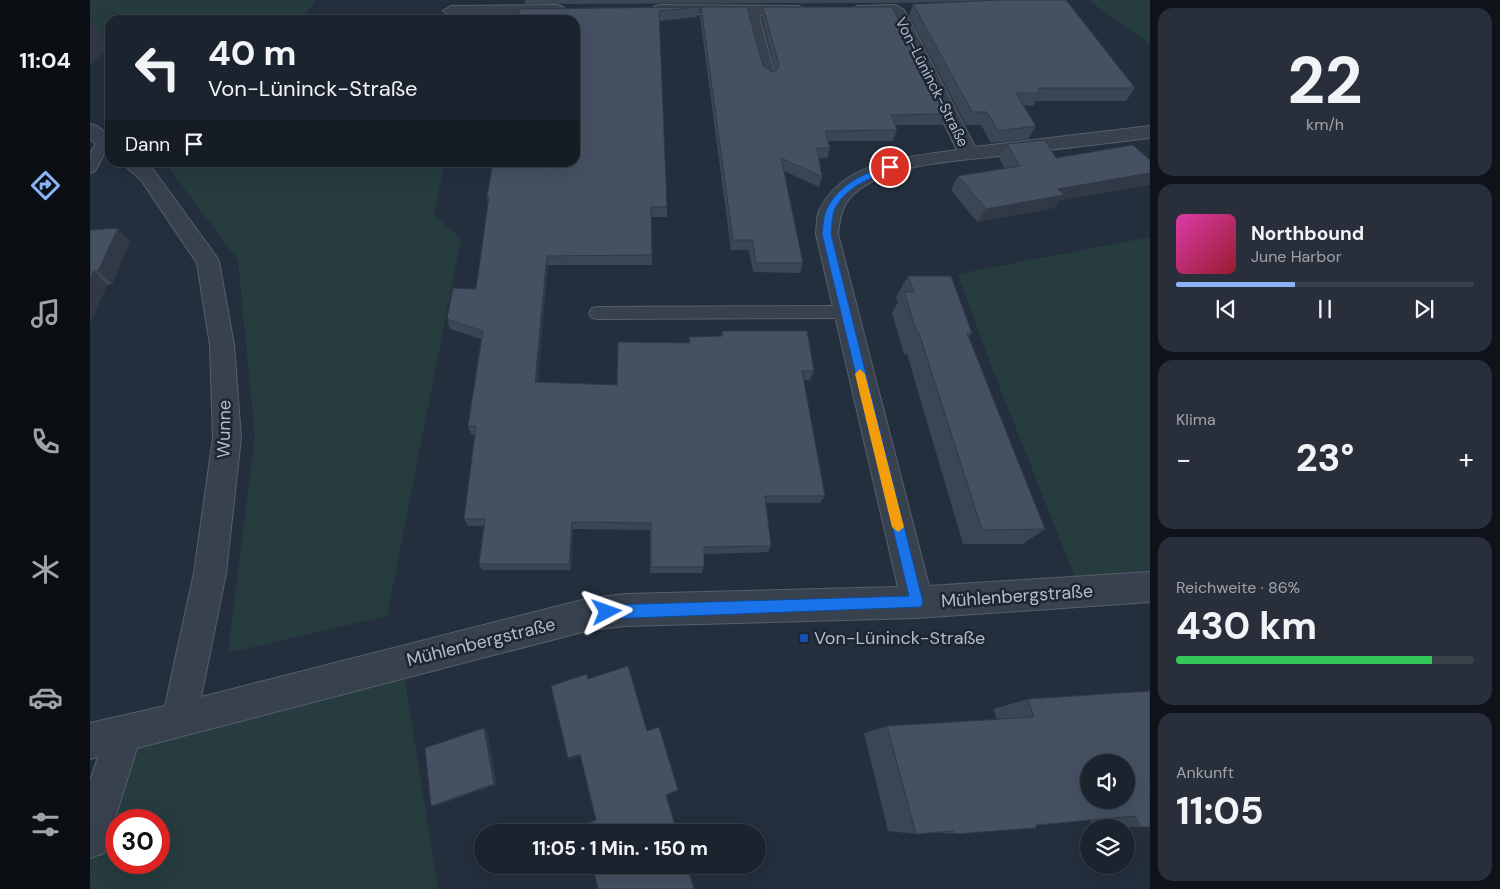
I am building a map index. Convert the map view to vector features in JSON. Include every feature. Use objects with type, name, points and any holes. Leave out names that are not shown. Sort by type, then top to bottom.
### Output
[{"type":"street","points":[[450,11],[575,10]]},
{"type":"street","name":"Von-Lüninck-Straße","points":[[637,10],[906,10],[969,154]]},
{"type":"street","name":"Von-Lüninck-Straße","points":[[917,602],[844,312],[827,234],[830,212],[841,194],[863,178],[890,167],[969,154],[1150,132]]},
{"type":"street","name":"Wunne","points":[[137,167],[148,176],[208,262],[222,345],[227,438],[210,573],[179,720]]},
{"type":"street","name":"Mühlenbergstraße","points":[[106,737],[179,720],[590,614],[634,610],[917,602],[1150,587]]},
{"type":"street","points":[[90,839],[106,737]]},
{"type":"lane","points":[[752,11],[769,76]]},
{"type":"lane","points":[[90,168],[101,139]]},
{"type":"lane","points":[[598,312],[844,312]]},
{"type":"green space","points":[[90,0],[315,0],[306,15],[105,15],[105,36],[90,34]]},
{"type":"green space","points":[[1088,0],[1150,0],[1150,44]]},
{"type":"green space","points":[[168,167],[443,167],[434,214],[461,239],[387,616],[228,653],[255,437],[238,260]]},
{"type":"green space","points":[[1150,237],[1150,587],[1081,592],[990,363],[958,274]]},
{"type":"green space","points":[[402,662],[438,889],[90,889],[90,839],[123,734]]},
{"type":"building","points":[[1000,0],[1066,0],[1135,88],[1038,88],[1040,93],[1016,93],[1036,126],[998,131],[987,112],[972,112],[913,4]]},
{"type":"building","points":[[698,7],[659,11],[667,207],[651,207],[652,255],[547,256],[535,382],[617,385],[618,342],[690,343],[689,337],[723,336],[722,331],[807,331],[814,371],[802,371],[825,496],[765,496],[771,546],[704,547],[704,567],[651,567],[651,523],[572,522],[569,564],[479,564],[485,519],[464,519],[476,426],[468,426],[483,331],[447,319],[453,288],[476,289],[492,167],[580,167],[580,15],[519,15],[520,9]]},
{"type":"building","points":[[701,7],[747,7],[763,66],[772,72],[777,70],[779,65],[763,7],[892,7],[947,114],[891,115],[897,130],[825,131],[830,148],[817,148],[822,177],[781,158],[803,263],[756,263],[752,240],[733,240]]},
{"type":"building","points":[[1045,140],[1056,158],[1133,145],[1150,160],[1150,173],[1058,189],[1064,195],[986,209],[958,176],[1020,166],[1007,144]]},
{"type":"building","points":[[118,228],[98,271],[94,271],[90,279],[90,230]]},
{"type":"building","points":[[908,276],[951,276],[972,333],[967,333],[1045,529],[982,530],[904,292],[914,292]]},
{"type":"building","points":[[628,666],[647,731],[659,727],[678,790],[666,795],[675,824],[586,824],[596,820],[580,754],[568,758],[551,686],[587,674],[588,679]]},
{"type":"building","points":[[1150,691],[1150,827],[1140,827],[1135,816],[1080,819],[1080,821],[1036,825],[1036,828],[955,834],[953,831],[916,834],[887,726],[1034,717],[1028,699]]},
{"type":"building","points":[[484,728],[494,784],[431,806],[425,748]]},
{"type":"building","points":[[594,874],[690,874],[694,889],[598,889]]},
{"type":"slow traffic","points":[[860,374],[898,527]]},
{"type":"place","name":"Von-Lüninck-Straße","points":[[804,638]]},
{"type":"route","points":[[607,612],[917,602],[844,312],[827,234],[830,212],[841,194],[863,178],[890,167]]}]
